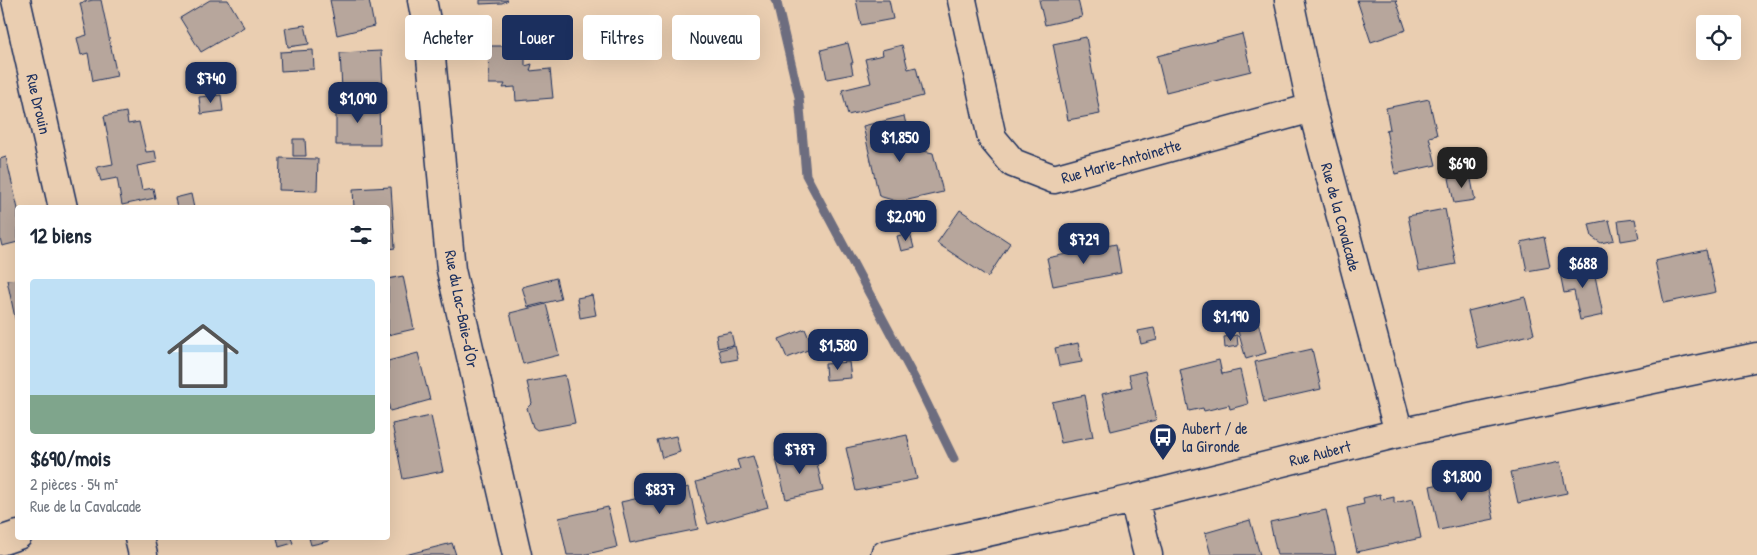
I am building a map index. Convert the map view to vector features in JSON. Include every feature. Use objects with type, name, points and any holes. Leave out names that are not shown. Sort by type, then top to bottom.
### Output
[{"type":"street","name":"Rue Drouin","points":[[16,0],[62,205]]},
{"type":"street","name":"Rue du Lac-Baie-d'Or","points":[[422,0],[430,36],[451,270],[517,555]]},
{"type":"street","name":"Rue Marie-Antoinette","points":[[962,0],[992,138],[1013,163],[1054,179],[1312,108]]},
{"type":"street","name":"Rue de la Cavalcade","points":[[1289,0],[1312,108],[1399,433]]},
{"type":"street","name":"Rue Aubert","points":[[885,555],[1134,499],[1399,433],[1757,357]]},
{"type":"street","points":[[1134,499],[1148,555]]},
{"type":"street","points":[[0,541],[15,536]]},
{"type":"street","points":[[139,540],[143,555]]},
{"type":"building","points":[[101,0],[117,76],[93,81],[88,53],[81,55],[77,38],[87,35],[80,3]]},
{"type":"building","points":[[210,0],[228,0],[244,27],[201,52],[180,18]]},
{"type":"building","points":[[330,0],[369,0],[374,26],[337,35]]},
{"type":"building","points":[[480,0],[508,0],[502,3],[480,4]]},
{"type":"building","points":[[856,0],[889,0],[893,19],[861,25]]},
{"type":"building","points":[[1039,0],[1078,0],[1082,17],[1045,25]]},
{"type":"building","points":[[1357,0],[1396,0],[1406,30],[1371,42]]},
{"type":"building","points":[[305,25],[309,44],[288,47],[285,28]]},
{"type":"building","points":[[1242,34],[1251,71],[1166,92],[1157,56]]},
{"type":"building","points":[[1086,37],[1100,114],[1068,120],[1053,44]]},
{"type":"building","points":[[848,43],[853,63],[851,63],[853,74],[827,79],[821,50]]},
{"type":"building","points":[[902,45],[908,69],[916,67],[923,96],[848,115],[842,90],[871,83],[865,59],[883,55],[882,50]]},
{"type":"building","points":[[492,46],[502,46],[502,60],[525,60],[525,66],[532,64],[530,71],[550,69],[553,98],[516,101],[515,87],[503,88],[505,84],[489,84],[488,60],[492,60]]},
{"type":"building","points":[[313,50],[314,69],[281,71],[280,52]]},
{"type":"building","points":[[381,51],[383,87],[342,89],[340,53]]},
{"type":"building","points":[[221,95],[223,111],[201,114],[199,97]]},
{"type":"building","points":[[1429,99],[1437,135],[1429,137],[1436,165],[1395,174],[1386,130],[1390,129],[1386,108]]},
{"type":"building","points":[[379,102],[380,145],[336,145],[336,103]]},
{"type":"building","points":[[126,112],[128,124],[139,122],[146,152],[155,151],[157,162],[137,166],[142,190],[153,188],[155,198],[122,205],[117,178],[101,181],[97,167],[113,164],[104,116]]},
{"type":"building","points":[[904,116],[908,133],[919,150],[933,153],[943,192],[899,202],[879,196],[863,126]]},
{"type":"building","points":[[293,139],[305,139],[306,156],[293,156]]},
{"type":"building","points":[[6,157],[17,205],[15,205],[15,243],[2,246],[0,238],[0,159]]},
{"type":"building","points":[[280,158],[318,159],[317,191],[279,190]]},
{"type":"building","points":[[1470,174],[1475,200],[1454,203],[1449,178]]},
{"type":"building","points":[[391,187],[395,248],[390,249],[390,205],[354,205],[353,189]]},
{"type":"building","points":[[191,194],[193,205],[176,205],[175,198]]},
{"type":"building","points":[[1445,209],[1456,264],[1419,271],[1408,216]]},
{"type":"building","points":[[960,210],[1010,243],[988,277],[937,243]]},
{"type":"building","points":[[1635,219],[1639,238],[1621,241],[1618,221]]},
{"type":"building","points":[[1609,220],[1614,240],[1601,243],[1592,237],[1589,224]]},
{"type":"building","points":[[910,233],[914,248],[901,251],[897,236]]},
{"type":"building","points":[[1544,237],[1550,267],[1527,271],[1521,242]]},
{"type":"building","points":[[1116,244],[1121,273],[1053,286],[1047,258]]},
{"type":"building","points":[[1706,250],[1716,292],[1664,303],[1655,261]]},
{"type":"building","points":[[1592,261],[1603,315],[1580,320],[1574,291],[1564,293],[1559,268]]},
{"type":"building","points":[[403,276],[414,329],[390,335],[390,279]]},
{"type":"building","points":[[556,278],[561,299],[528,307],[522,287]]},
{"type":"building","points":[[15,279],[15,318],[7,280]]},
{"type":"building","points":[[592,295],[596,315],[580,318],[577,298]]},
{"type":"building","points":[[1525,297],[1534,334],[1477,348],[1468,311]]},
{"type":"building","points":[[546,304],[559,355],[523,364],[510,313]]},
{"type":"building","points":[[1257,318],[1266,353],[1246,359],[1236,324]]},
{"type":"building","points":[[1154,328],[1157,340],[1141,344],[1138,331]]},
{"type":"building","points":[[805,329],[813,348],[787,358],[779,339]]},
{"type":"building","points":[[731,332],[734,345],[718,348],[716,335]]},
{"type":"building","points":[[1237,335],[1238,346],[1225,348],[1224,337]]},
{"type":"building","points":[[1078,343],[1082,362],[1059,366],[1055,348]]},
{"type":"building","points":[[735,346],[738,359],[722,362],[719,350]]},
{"type":"building","points":[[1312,349],[1321,389],[1264,402],[1255,362]]},
{"type":"building","points":[[418,353],[430,400],[390,411],[390,360]]},
{"type":"building","points":[[1219,360],[1222,374],[1240,370],[1248,404],[1230,409],[1229,405],[1204,411],[1203,408],[1189,411],[1180,370]]},
{"type":"building","points":[[849,362],[851,378],[826,380],[825,364]]},
{"type":"building","points":[[1145,371],[1156,420],[1111,431],[1102,394],[1132,387],[1129,375]]},
{"type":"building","points":[[565,375],[575,423],[537,430],[533,427],[527,408],[532,403],[527,382]]},
{"type":"building","points":[[1085,395],[1093,437],[1061,443],[1052,402]]},
{"type":"building","points":[[431,416],[443,471],[403,479],[392,424]]},
{"type":"building","points":[[907,435],[917,479],[856,491],[846,448]]},
{"type":"building","points":[[676,436],[680,452],[662,458],[657,440]]},
{"type":"building","points":[[814,450],[823,491],[786,499],[776,459]]},
{"type":"building","points":[[753,456],[768,507],[708,524],[696,482],[740,469],[737,460]]},
{"type":"building","points":[[1560,462],[1567,493],[1518,503],[1511,472]]},
{"type":"building","points":[[1485,475],[1494,519],[1439,530],[1430,486]]},
{"type":"building","points":[[689,487],[698,529],[630,543],[621,502]]},
{"type":"building","points":[[1380,494],[1381,500],[1394,497],[1394,503],[1413,499],[1421,538],[1357,552],[1347,508],[1364,504],[1363,498]]},
{"type":"building","points":[[608,507],[617,547],[583,555],[567,555],[559,518]]},
{"type":"building","points":[[1326,510],[1336,555],[1277,555],[1270,522]]},
{"type":"building","points":[[1250,520],[1260,555],[1211,555],[1205,533]]},
{"type":"building","points":[[277,540],[292,540],[293,543],[279,547]]},
{"type":"building","points":[[310,540],[329,541],[311,545]]},
{"type":"building","points":[[452,543],[456,555],[405,555]]},
{"type":"waterway","points":[[775,0],[799,97],[806,175],[916,381],[954,459]]},
{"type":"place","name":"Aubert / de la Gironde","points":[[1163,461]]}]
